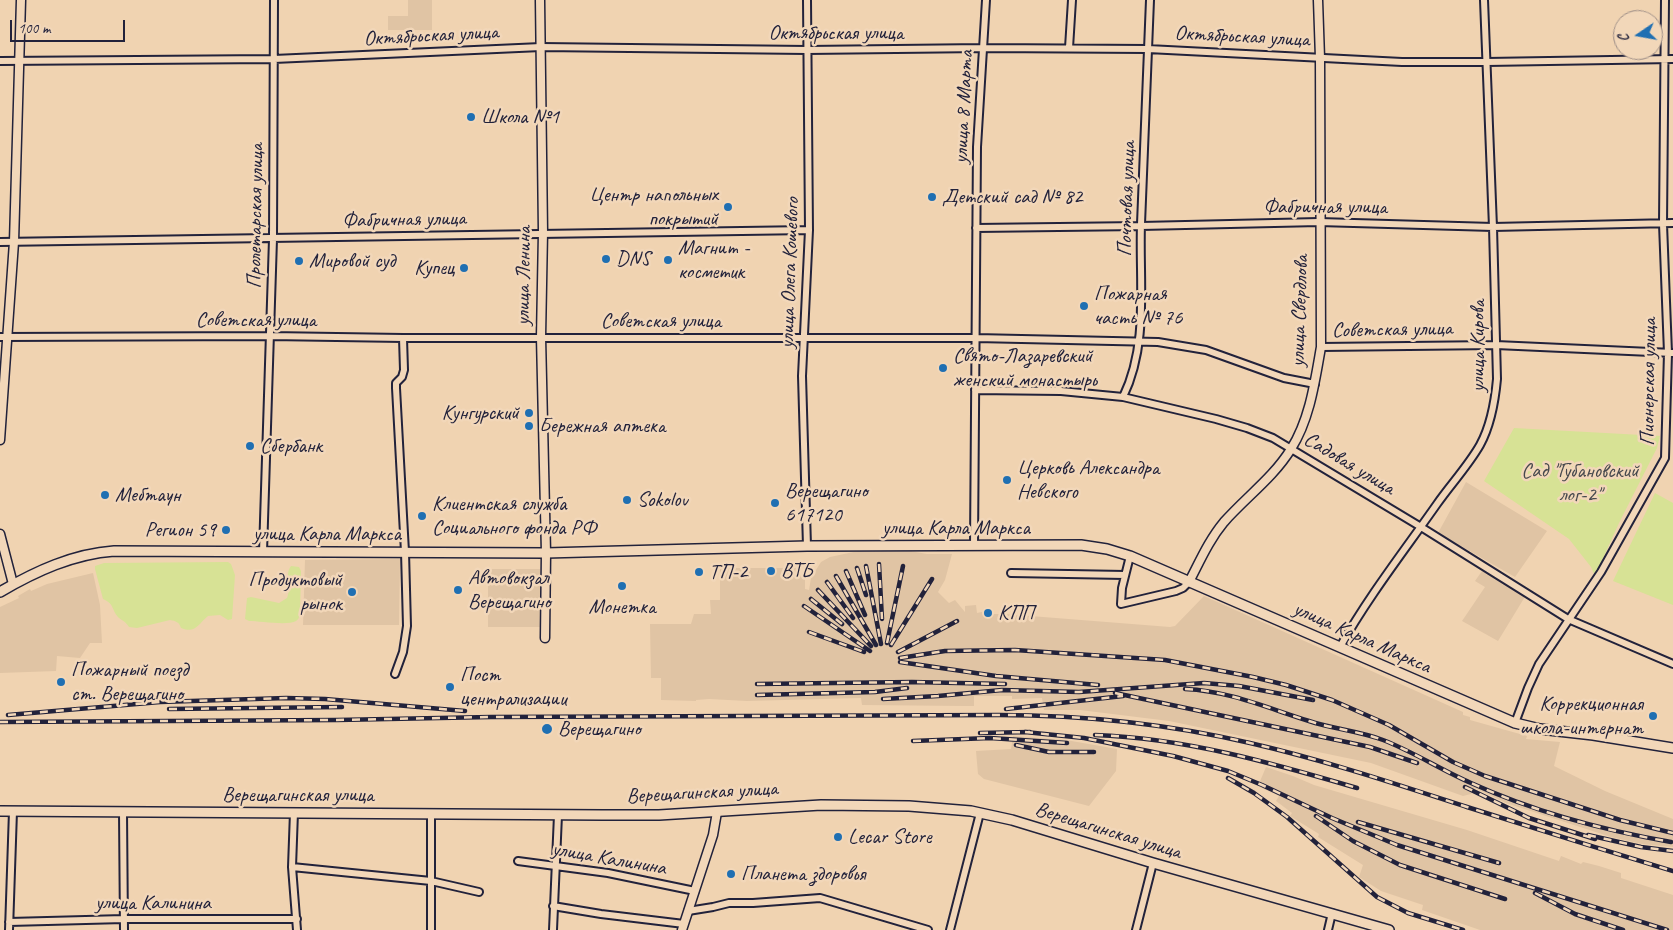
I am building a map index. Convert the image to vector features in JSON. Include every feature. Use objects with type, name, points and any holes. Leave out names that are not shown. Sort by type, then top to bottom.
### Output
[{"type":"main road","name":"улица Карла Маркса","points":[[0,592],[13,584],[62,562],[97,552],[546,553],[807,546],[1081,545],[1107,549],[1130,556],[1515,723],[1540,729],[1593,735],[1673,748]]},
{"type":"main road","name":"Верещагинская улица","points":[[0,811],[659,814],[791,807],[933,807],[980,813],[1012,820],[1153,863],[1389,930]]},
{"type":"street","points":[[0,440],[4,337],[14,242],[21,0]]},
{"type":"street","name":"Пролетарская улица","points":[[263,552],[273,239],[274,0]]},
{"type":"street","name":"улица Ленина","points":[[540,0],[543,232],[541,337],[546,553],[545,638]]},
{"type":"street","name":"улица Олега Кошевого","points":[[807,0],[809,230],[802,385],[807,546]]},
{"type":"street","name":"улица 8 Марта","points":[[974,545],[977,147],[986,0]]},
{"type":"street","points":[[1069,48],[1072,0]]},
{"type":"street","name":"Почтовая улица","points":[[1123,397],[1136,364],[1140,341],[1141,226],[1150,0]]},
{"type":"street","name":"улица Свердлова","points":[[1189,582],[1214,535],[1225,521],[1276,471],[1292,448],[1302,425],[1315,384],[1321,347],[1318,0]]},
{"type":"street","name":"улица Кирова","points":[[1340,647],[1355,621],[1466,467],[1480,444],[1496,398],[1493,227],[1484,0]]},
{"type":"street","name":"Пионерская улица","points":[[1515,723],[1539,664],[1601,572],[1665,458],[1670,353],[1663,224],[1665,0]]},
{"type":"street","name":"Октябрьская улица","points":[[0,61],[274,59],[541,47],[807,50],[1148,49],[1402,62],[1673,59]]},
{"type":"street","name":"Фабричная улица","points":[[976,228],[1319,222],[1493,227],[1673,223]]},
{"type":"street","name":"Фабричная улица","points":[[0,242],[273,239],[543,232],[809,230]]},
{"type":"street","name":"Советская улица","points":[[4,337],[976,338],[1140,341],[1198,348],[1284,378],[1315,384]]},
{"type":"street","points":[[395,674],[403,652],[406,635],[405,552],[396,388],[396,383],[402,377],[404,370],[403,338]]},
{"type":"street","name":"Советская улица","points":[[1321,347],[1496,345],[1670,353]]},
{"type":"street","name":"Садовая улица","points":[[975,390],[1061,391],[1123,397],[1247,428],[1292,448],[1568,619],[1673,664]]},
{"type":"street","points":[[0,534],[13,584]]},
{"type":"street","points":[[1130,556],[1122,588],[1121,604],[1176,591],[1183,588],[1189,582]]},
{"type":"street","points":[[1011,573],[1125,575]]},
{"type":"street","points":[[9,930],[13,811]]},
{"type":"street","points":[[122,812],[124,930]]},
{"type":"street","points":[[294,812],[292,867],[297,930]]},
{"type":"street","points":[[553,906],[683,927],[714,835],[717,812]]},
{"type":"street","points":[[431,813],[431,930]]},
{"type":"street","points":[[950,930],[980,813]]},
{"type":"street","points":[[553,930],[558,814]]},
{"type":"street","name":"улица Калинина","points":[[518,861],[608,872],[695,892]]},
{"type":"street","points":[[1136,930],[1153,863]]},
{"type":"street","points":[[292,867],[432,881],[479,892]]},
{"type":"street","points":[[688,911],[729,903],[814,898],[928,930]]},
{"type":"street","points":[[1328,930],[1332,913]]},
{"type":"street","name":"улица Калинина","points":[[10,922],[124,919],[297,919]]},
{"type":"shaded area","points":[[408,0],[432,0],[432,30],[388,30],[388,16],[408,16]]},
{"type":"shaded area","points":[[1466,482],[1547,531],[1515,577],[1438,533]]},
{"type":"shaded area","points":[[899,549],[927,554],[952,554],[945,580],[938,592],[949,603],[955,600],[965,612],[965,606],[976,605],[977,613],[991,610],[992,614],[1170,627],[1175,626],[1204,596],[1463,712],[1463,715],[1470,717],[1470,720],[1527,736],[1526,739],[1560,742],[1554,766],[1605,791],[1673,819],[1673,847],[1642,844],[1611,837],[1506,803],[1475,788],[1471,794],[1463,796],[1371,763],[1169,721],[1080,710],[1044,710],[1042,698],[1012,699],[1012,696],[974,696],[974,706],[862,705],[861,698],[747,701],[709,699],[696,701],[661,700],[661,678],[651,678],[650,624],[691,624],[694,614],[711,614],[710,600],[720,600],[720,568],[786,568],[787,565],[794,565],[794,568],[800,568],[800,575],[805,575],[805,589],[809,590],[811,578],[821,562],[830,557],[863,550]]},
{"type":"shaded area","name":"Продуктовый рынок","points":[[400,559],[399,625],[303,625],[305,560]]},
{"type":"shaded area","points":[[488,569],[540,569],[540,627],[488,627]]},
{"type":"shaded area","points":[[1482,571],[1526,595],[1498,641],[1462,621],[1485,587],[1475,581]]},
{"type":"shaded area","points":[[93,573],[100,605],[102,643],[90,643],[80,658],[57,656],[56,671],[0,673],[0,607],[19,598],[18,596],[30,589],[31,591],[47,584]]},
{"type":"shaded area","points":[[1013,736],[1066,740],[1117,749],[1116,771],[1089,806],[984,779],[978,774],[976,751],[1011,749]]},
{"type":"shaded area","points":[[1266,767],[1314,785],[1467,830],[1559,861],[1561,856],[1581,864],[1583,862],[1621,873],[1621,878],[1673,895],[1673,930],[1480,930],[1422,910],[1423,905],[1381,891],[1359,877],[1363,865],[1318,837],[1319,834],[1290,816],[1292,813],[1276,801],[1279,796],[1258,786]]},
{"type":"green space","name":"Сад \"Губановский лог-2\"","points":[[1514,428],[1660,436],[1657,448],[1619,523],[1595,576],[1591,567],[1569,539],[1484,481]]},
{"type":"green space","points":[[1655,493],[1673,503],[1673,605],[1613,581]]},
{"type":"green space","points":[[228,562],[231,564],[235,575],[232,619],[228,620],[220,615],[208,616],[190,630],[181,628],[177,622],[170,620],[137,628],[129,627],[119,618],[111,605],[103,599],[95,569],[95,566],[104,563]]},
{"type":"green space","points":[[291,566],[299,567],[301,571],[300,614],[298,619],[292,622],[280,623],[249,621],[245,619],[247,598],[251,597],[279,603],[287,598],[289,590],[288,573]]},
{"type":"railway","points":[[879,564],[882,619]]},
{"type":"railway","points":[[866,566],[881,644]]},
{"type":"railway","points":[[887,643],[903,566]]},
{"type":"railway","points":[[857,568],[866,595]]},
{"type":"railway","points":[[846,571],[865,615]]},
{"type":"railway","points":[[836,576],[876,645]]},
{"type":"railway","points":[[891,645],[932,579]]},
{"type":"railway","points":[[827,582],[853,618]]},
{"type":"railway","points":[[818,590],[871,646]]},
{"type":"railway","points":[[811,599],[842,624]]},
{"type":"railway","points":[[804,606],[870,651]]},
{"type":"railway","points":[[898,652],[957,621]]},
{"type":"railway","points":[[809,632],[864,652]]},
{"type":"railway","points":[[900,658],[945,651],[1015,650],[1165,660],[1253,677],[1286,685],[1332,700],[1389,725],[1453,762],[1485,776],[1620,820],[1673,833]]},
{"type":"railway","points":[[900,662],[996,676],[1098,685]]},
{"type":"railway","points":[[757,684],[912,682],[1005,684]]},
{"type":"railway","points":[[883,699],[1002,690],[1079,692],[1204,683],[1239,686],[1313,700]]},
{"type":"railway","points":[[757,695],[875,692],[907,688]]},
{"type":"railway","points":[[1185,689],[1202,690],[1233,697],[1318,724],[1374,737],[1406,750],[1471,783],[1520,803],[1594,826],[1671,842]]},
{"type":"railway","points":[[1115,693],[1370,747],[1417,763]]},
{"type":"railway","points":[[1006,709],[1123,696]]},
{"type":"railway","points":[[8,715],[160,702],[286,698],[325,699],[465,711]]},
{"type":"railway","points":[[169,709],[342,707]]},
{"type":"railway","points":[[0,722],[491,717],[999,715],[1094,719],[1157,726],[1219,736],[1305,757],[1673,871]]},
{"type":"railway","points":[[1025,732],[1084,738],[1173,756],[1228,771],[1397,845],[1667,930]]},
{"type":"railway","points":[[980,733],[1030,732]]},
{"type":"railway","points":[[1095,735],[1129,737],[1195,746],[1260,761],[1357,788]]},
{"type":"railway","points":[[913,741],[990,738],[1067,743]]},
{"type":"railway","points":[[1016,745],[1049,752],[1094,752]]},
{"type":"railway","points":[[1228,778],[1254,793],[1287,817],[1377,897],[1408,913],[1463,930]]},
{"type":"railway","points":[[1465,787],[1529,818],[1595,839]]},
{"type":"railway","points":[[1316,816],[1353,841],[1400,865],[1505,899]]},
{"type":"railway","points":[[1358,822],[1499,863]]},
{"type":"railway","points":[[1588,835],[1641,847],[1673,851]]},
{"type":"railway","points":[[1535,893],[1575,914],[1623,930]]},
{"type":"place","name":"Школа №1","points":[[471,117]]},
{"type":"place","name":"Детский сад № 82","points":[[932,197]]},
{"type":"place","name":"Центр напольных покрытий","points":[[728,207]]},
{"type":"place","name":"DNS","points":[[606,259]]},
{"type":"place","name":"Магнит - косметик","points":[[668,260]]},
{"type":"place","name":"Мировой суд","points":[[299,261]]},
{"type":"place","name":"Купец","points":[[464,268]]},
{"type":"place","name":"Пожарная часть № 76","points":[[1084,306]]},
{"type":"place","name":"Свято-Лазаревский женский монастырь","points":[[943,368]]},
{"type":"place","name":"Кунгурский","points":[[529,413]]},
{"type":"place","name":"Бережная аптека","points":[[529,426]]},
{"type":"place","name":"Сбербанк","points":[[250,446]]},
{"type":"place","name":"Церковь Александра Невского","points":[[1007,480]]},
{"type":"place","name":"Мебтаун","points":[[105,495]]},
{"type":"place","name":"Sokolov","points":[[627,500]]},
{"type":"place","name":"Верещагино 617120","points":[[775,503]]},
{"type":"place","name":"Клиентская служба Социального фонда РФ","points":[[422,516]]},
{"type":"place","name":"Регион 59","points":[[226,530]]},
{"type":"place","name":"ВТБ","points":[[771,571]]},
{"type":"place","name":"ТП-2","points":[[699,572]]},
{"type":"place","name":"Монетка","points":[[622,586]]},
{"type":"place","name":"Автовокзал Верещагино","points":[[458,590]]},
{"type":"place","name":"Продуктовый рынок","points":[[352,592]]},
{"type":"place","name":"КПП","points":[[988,613]]},
{"type":"place","name":"Пожарный поезд ст. Верещагино","points":[[61,682]]},
{"type":"place","name":"Пост централизации","points":[[450,687]]},
{"type":"place","name":"Коррекционная школа-интернат","points":[[1653,716]]},
{"type":"place","name":"Верещагино","points":[[547,729]]},
{"type":"place","name":"Lecar Store","points":[[838,837]]},
{"type":"place","name":"Планета здоровья","points":[[731,874]]}]
